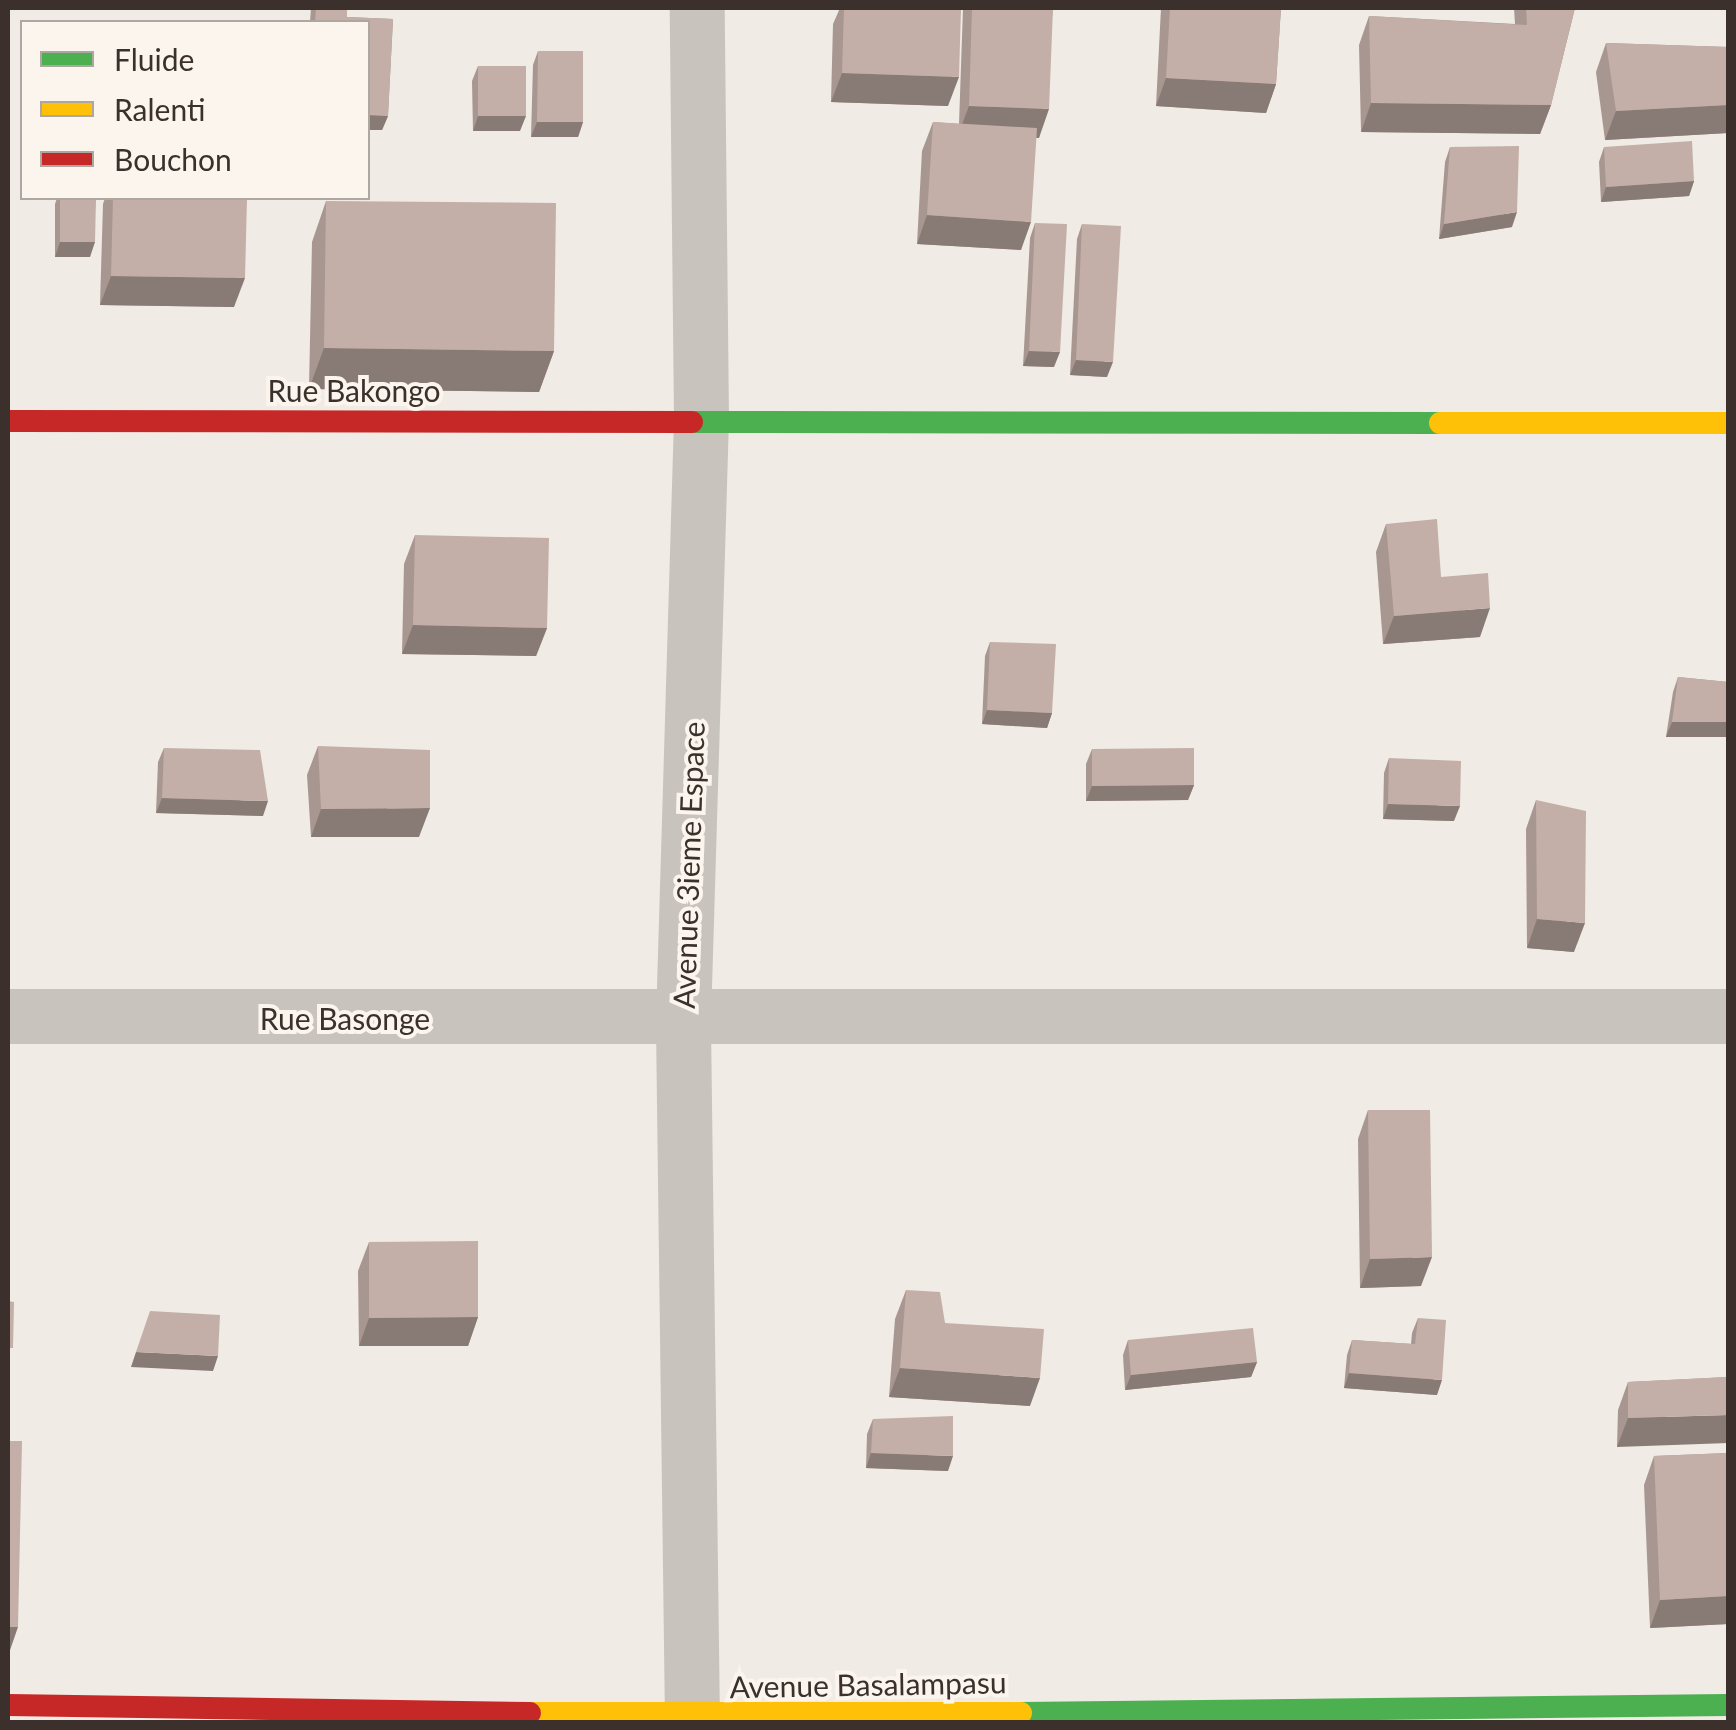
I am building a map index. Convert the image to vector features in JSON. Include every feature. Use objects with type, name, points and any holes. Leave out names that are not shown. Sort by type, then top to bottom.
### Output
[{"type":"street","name":"Avenue 3ieme Espace","points":[[692,1719],[684,1020],[701,419],[697,8]]},
{"type":"street","name":"Rue Bakongo","points":[[8,421],[701,419],[1728,424]]},
{"type":"street","name":"Rue Basonge","points":[[8,1016],[684,1020],[1728,1016]]},
{"type":"street","name":"Avenue Basalampasu","points":[[8,1705],[692,1719],[1728,1704]]},
{"type":"building","points":[[316,8],[347,8],[347,17],[393,19],[388,116],[370,115],[370,20],[315,20]]},
{"type":"building","points":[[844,8],[961,8],[959,77],[842,73]]},
{"type":"building","points":[[972,8],[1053,8],[1049,109],[969,106]]},
{"type":"building","points":[[1170,8],[1281,8],[1276,84],[1166,78]]},
{"type":"building","points":[[1526,8],[1575,8],[1551,105],[1371,103],[1369,16],[1527,25]]},
{"type":"building","points":[[1606,43],[1728,47],[1728,105],[1616,111]]},
{"type":"building","points":[[538,51],[583,51],[583,122],[537,122]]},
{"type":"building","points":[[478,66],[526,66],[526,116],[478,116]]},
{"type":"building","points":[[933,122],[1037,128],[1031,222],[927,215]]},
{"type":"building","points":[[1692,141],[1694,181],[1606,187],[1604,147]]},
{"type":"building","points":[[1519,146],[1517,212],[1444,224],[1450,147]]},
{"type":"building","points":[[60,200],[96,200],[95,242],[60,242]]},
{"type":"building","points":[[113,200],[247,200],[245,278],[111,276]]},
{"type":"building","points":[[326,201],[556,203],[554,351],[324,348]]},
{"type":"building","points":[[1035,223],[1067,224],[1060,352],[1029,351]]},
{"type":"building","points":[[1082,224],[1121,226],[1113,362],[1076,360]]},
{"type":"building","points":[[1437,519],[1441,577],[1488,573],[1490,608],[1394,616],[1386,524]]},
{"type":"building","points":[[415,535],[549,538],[547,628],[413,625]]},
{"type":"building","points":[[990,642],[1056,644],[1052,713],[987,710]]},
{"type":"building","points":[[1678,677],[1728,682],[1728,722],[1672,722]]},
{"type":"building","points":[[318,746],[430,750],[430,808],[321,809]]},
{"type":"building","points":[[164,748],[260,750],[268,801],[162,798]]},
{"type":"building","points":[[1194,748],[1194,785],[1092,786],[1092,749]]},
{"type":"building","points":[[1389,758],[1461,761],[1460,806],[1388,804]]},
{"type":"building","points":[[1536,800],[1586,811],[1585,923],[1537,919]]},
{"type":"building","points":[[1368,1110],[1430,1110],[1432,1257],[1370,1259]]},
{"type":"building","points":[[478,1241],[478,1317],[369,1318],[369,1242]]},
{"type":"building","points":[[906,1290],[940,1292],[945,1323],[1044,1329],[1040,1378],[900,1368]]},
{"type":"building","points":[[8,1301],[14,1302],[13,1348],[8,1348]]},
{"type":"building","points":[[150,1311],[220,1315],[218,1356],[136,1352]]},
{"type":"building","points":[[1418,1318],[1446,1320],[1442,1380],[1349,1373],[1352,1340],[1415,1344]]},
{"type":"building","points":[[1253,1328],[1257,1362],[1131,1375],[1128,1340]]},
{"type":"building","points":[[1728,1377],[1728,1415],[1628,1418],[1628,1382]]},
{"type":"building","points":[[953,1416],[953,1456],[871,1453],[873,1419]]},
{"type":"building","points":[[8,1441],[22,1441],[18,1627],[8,1627]]},
{"type":"building","points":[[1728,1453],[1728,1596],[1660,1600],[1654,1456]]},
{"type":"traffic: fast","points":[[692,422],[1440,423]]},
{"type":"traffic: fast","points":[[1021,1713],[1728,1705]]},
{"type":"traffic: slow","points":[[1440,423],[1728,423]]},
{"type":"traffic: slow","points":[[530,1713],[1021,1713]]},
{"type":"traffic: jam","points":[[8,421],[692,422]]},
{"type":"traffic: jam","points":[[8,1705],[530,1713]]}]
